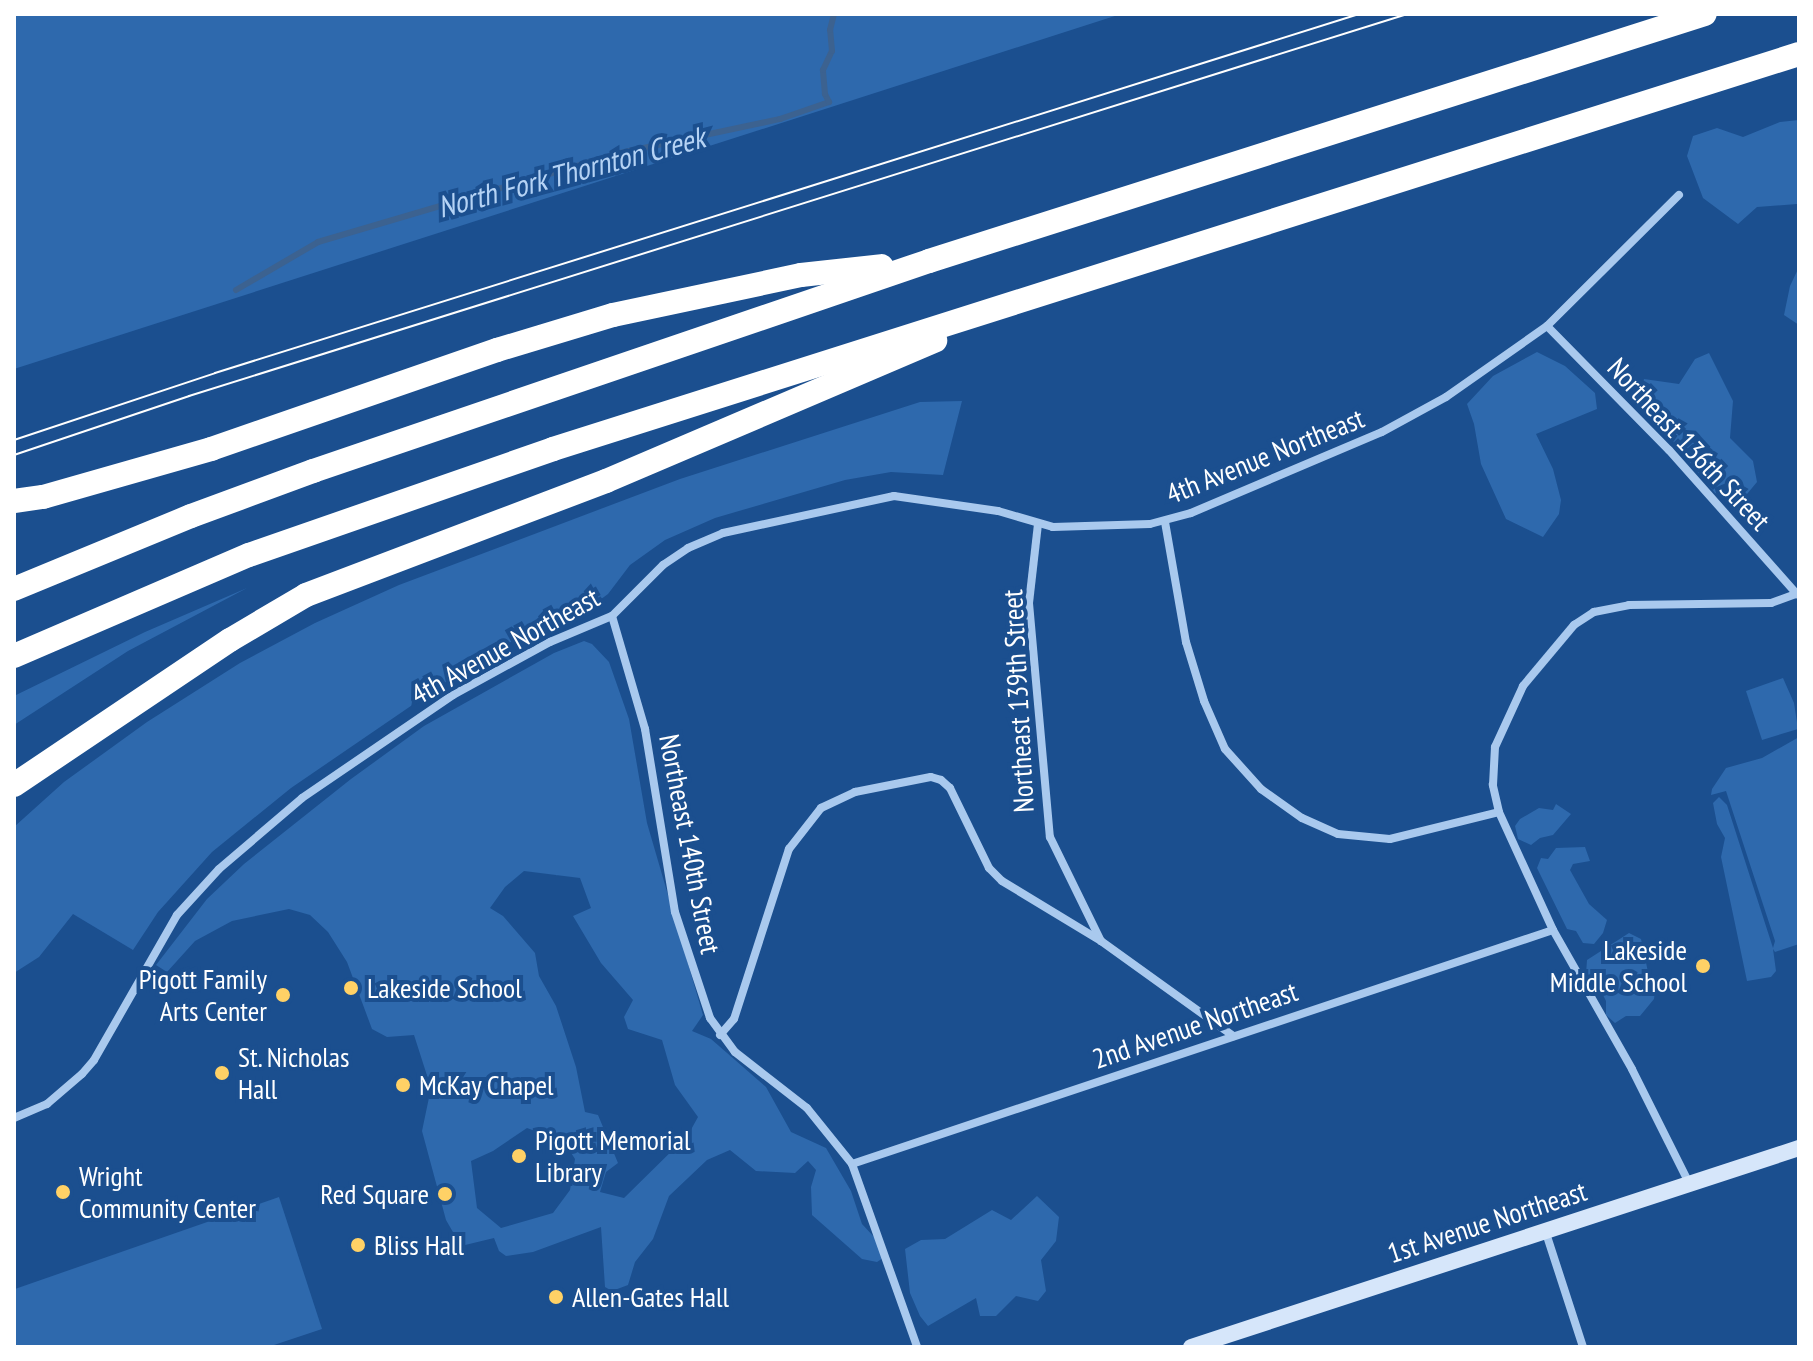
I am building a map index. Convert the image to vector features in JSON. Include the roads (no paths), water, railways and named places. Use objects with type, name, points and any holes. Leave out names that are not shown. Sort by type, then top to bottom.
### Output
[{"type":"highway","points":[[14,589],[191,516],[313,471],[929,261],[1705,14]]},
{"type":"highway","points":[[14,656],[170,588],[329,525],[553,449],[1799,54]]},
{"type":"highway","points":[[14,501],[43,497],[211,449],[497,350],[613,315],[801,275],[929,261]]},
{"type":"highway","points":[[14,785],[230,640],[306,595],[606,481],[1073,282]]},
{"type":"street","name":"4th Avenue Northeast","points":[[14,1118],[47,1104],[82,1074],[94,1060],[177,915],[219,869],[302,798],[453,695],[550,642],[612,616],[675,555],[705,539],[867,499],[920,497],[998,511],[1038,524],[1102,528],[1165,522],[1221,502],[1407,420],[1509,355],[1547,326],[1679,195]]},
{"type":"street","name":"Northeast 136th Street","points":[[1547,326],[1669,450],[1798,594]]},
{"type":"street","points":[[1165,522],[1186,642],[1204,701],[1225,749],[1261,789],[1302,818],[1338,834],[1390,839],[1499,812]]},
{"type":"street","name":"Northeast 139th Street","points":[[1038,524],[1029,603],[1046,822],[1101,941],[1233,1036]]},
{"type":"street","points":[[1689,1183],[1632,1069],[1553,930],[1499,812],[1493,765],[1495,747],[1508,713],[1544,658],[1574,625],[1594,612],[1612,607],[1771,603],[1798,594]]},
{"type":"street","name":"Northeast 140th Street","points":[[612,616],[645,729],[679,924],[710,1018],[720,1035],[783,1093],[807,1108],[852,1164],[917,1347]]},
{"type":"street","points":[[720,1035],[734,1019],[789,849],[821,808],[855,792],[931,777],[941,780],[950,788],[989,868],[1002,881],[1101,941]]},
{"type":"street","name":"2nd Avenue Northeast","points":[[852,1164],[1553,930]]},
{"type":"street","name":"1st Avenue Northeast","points":[[1191,1347],[1799,1148]]},
{"type":"street","points":[[1545,1230],[1583,1347]]},
{"type":"waterway","name":"North Fork Thornton Creek","points":[[236,290],[318,242],[620,153],[780,119],[829,102],[825,94],[823,70],[832,51],[830,30],[834,14]]},
{"type":"tram line","points":[[14,440],[215,373],[1359,14]]},
{"type":"tram line","points":[[14,455],[189,396],[1407,14]]},
{"type":"place","name":"Lakeside Middle School","points":[[1703,966]]},
{"type":"place","name":"Lakeside School","points":[[351,988]]},
{"type":"place","name":"Pigott Family Arts Center","points":[[283,995]]},
{"type":"place","name":"St. Nicholas Hall","points":[[222,1073]]},
{"type":"place","name":"McKay Chapel","points":[[403,1085]]},
{"type":"place","name":"Pigott Memorial Library","points":[[519,1156]]},
{"type":"place","name":"Wright Community Center","points":[[63,1192]]},
{"type":"place","name":"Red Square","points":[[445,1194]]},
{"type":"place","name":"Bliss Hall","points":[[358,1245]]},
{"type":"place","name":"Allen-Gates Hall","points":[[556,1297]]}]
